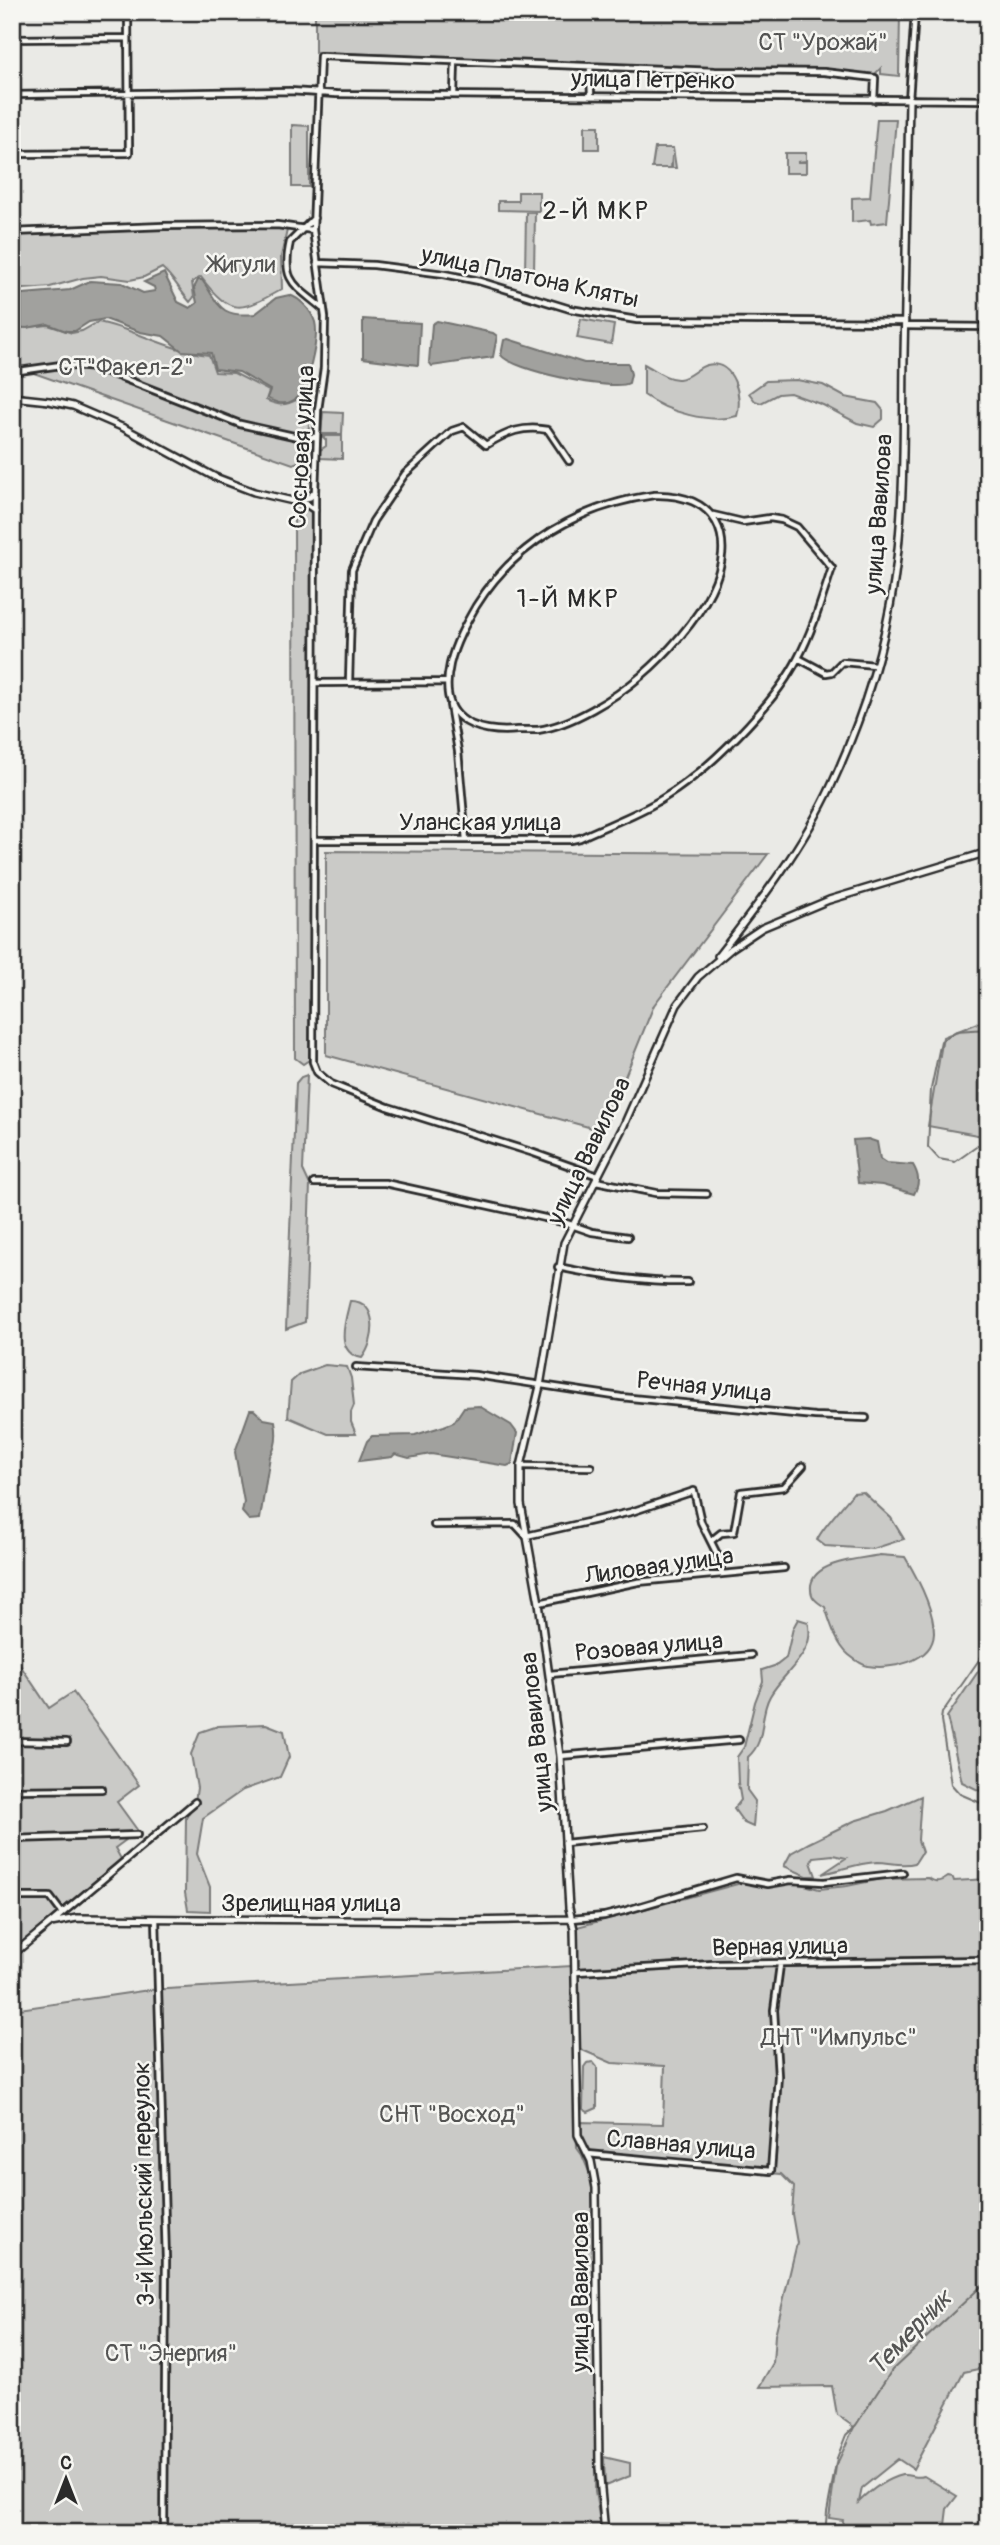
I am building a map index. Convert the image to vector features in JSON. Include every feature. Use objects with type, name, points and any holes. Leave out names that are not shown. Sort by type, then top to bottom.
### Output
[{"type":"street","points":[[12,154],[129,153],[128,12]]},
{"type":"street","points":[[909,100],[915,12]]},
{"type":"street","points":[[12,39],[128,38]]},
{"type":"street","name":"Сосновая улица","points":[[455,61],[320,56],[313,230],[323,309],[324,368],[316,437],[315,839],[311,1051],[317,1072],[331,1084],[388,1107],[531,1152],[597,1178]]},
{"type":"street","points":[[454,94],[455,61],[715,71],[824,72],[875,78],[874,100]]},
{"type":"street","points":[[590,66],[591,96]]},
{"type":"street","name":"улица Петренко","points":[[12,95],[319,92],[988,100]]},
{"type":"street","name":"улица Вавилова","points":[[709,967],[766,892],[809,828],[832,785],[851,739],[875,665],[894,585],[901,510],[909,100]]},
{"type":"street","points":[[314,218],[290,242],[288,274],[291,282],[323,309]]},
{"type":"street","points":[[12,232],[277,225],[313,230]]},
{"type":"street","name":"улица Платона Кляты","points":[[317,263],[374,265],[444,274],[479,281],[570,309],[637,320],[988,327]]},
{"type":"street","points":[[12,372],[61,365],[97,368],[240,424],[298,437],[316,437]]},
{"type":"street","points":[[12,397],[74,406],[124,428],[215,477],[254,492],[295,500],[315,510]]},
{"type":"street","points":[[349,682],[352,570],[373,522],[405,474],[452,431],[464,427],[486,445],[509,430],[533,427],[548,430],[569,461]]},
{"type":"street","points":[[295,500],[310,497],[315,492]]},
{"type":"street","points":[[448,697],[461,719],[474,726],[507,731],[550,726],[608,700],[642,676],[659,659],[679,637],[710,594],[721,563],[721,536],[712,515],[704,506],[689,498],[670,495],[654,495],[603,506],[557,528],[518,555],[490,585],[461,632],[452,655],[447,682],[448,697],[457,751],[466,840]]},
{"type":"street","name":"Уланская улица","points":[[315,839],[580,838],[661,800],[728,746],[780,686],[798,658],[832,568],[797,527],[770,518],[743,522],[712,515]]},
{"type":"street","points":[[798,658],[827,673],[832,672],[842,662],[875,665]]},
{"type":"street","points":[[315,683],[447,682]]},
{"type":"street","name":"улица Вавилова","points":[[605,2533],[599,2468],[597,2188],[578,2135],[576,1972],[560,1756],[550,1674],[521,1504],[521,1466],[540,1386],[558,1268],[564,1243],[624,1125],[677,1005],[698,977],[732,948],[762,928],[829,900],[988,852]]},
{"type":"street","points":[[597,1178],[656,1193],[707,1194]]},
{"type":"street","points":[[314,1183],[385,1183],[563,1222],[572,1227],[628,1237]]},
{"type":"street","points":[[558,1268],[655,1283],[688,1282]]},
{"type":"street","name":"Речная улица","points":[[356,1367],[475,1376],[540,1386],[801,1415],[866,1418]]},
{"type":"street","points":[[521,1466],[591,1466]]},
{"type":"street","points":[[711,1541],[721,1533],[734,1532],[741,1492],[784,1487],[803,1466]]},
{"type":"street","points":[[434,1525],[515,1524],[526,1536],[631,1512],[694,1492],[701,1522],[719,1558],[722,1574]]},
{"type":"street","name":"Лиловая улица","points":[[539,1603],[638,1582],[784,1568]]},
{"type":"street","name":"Розовая улица","points":[[550,1674],[751,1655]]},
{"type":"street","points":[[560,1756],[739,1740]]},
{"type":"street","points":[[12,1741],[68,1742]]},
{"type":"street","points":[[12,1790],[102,1788]]},
{"type":"street","points":[[12,1955],[195,1802]]},
{"type":"street","points":[[565,1843],[703,1829]]},
{"type":"street","points":[[12,1839],[137,1835]]},
{"type":"street","points":[[572,1919],[624,1911],[736,1878],[768,1884],[791,1880],[824,1882],[903,1873]]},
{"type":"street","points":[[12,1897],[50,1897],[62,1913]]},
{"type":"street","name":"Зрелищная улица","points":[[51,1923],[77,1918],[460,1921],[572,1919]]},
{"type":"street","name":"3-й Июльский переулок","points":[[156,1919],[166,2259],[164,2533]]},
{"type":"street","name":"Верная улица","points":[[576,1972],[713,1964],[986,1963]]},
{"type":"street","name":"Славная улица","points":[[587,2154],[771,2171],[778,2076],[774,2010],[780,1965]]},
{"type":"street","points":[[988,2168],[988,2234]]},
{"type":"green space","name":"СТ \"Урожай\"","points":[[315,12],[900,12],[899,76],[881,74],[881,68],[874,75],[315,52]]},
{"type":"green space","points":[[877,119],[896,119],[887,222],[852,222],[852,198],[870,197]]},
{"type":"green space","points":[[292,125],[309,126],[309,187],[292,187]]},
{"type":"green space","points":[[585,126],[599,126],[599,149],[585,149]]},
{"type":"green space","points":[[655,148],[673,148],[676,168],[672,168],[672,156],[671,168],[652,168]]},
{"type":"green space","points":[[785,153],[806,153],[806,161],[797,162],[806,162],[806,173],[785,173]]},
{"type":"green space","points":[[518,192],[539,192],[539,211],[498,210],[498,201],[518,201]]},
{"type":"green space","points":[[526,212],[535,212],[534,273],[525,273]]},
{"type":"green space","name":"Жигули","points":[[277,223],[288,226],[281,256],[282,289],[246,306],[237,307],[221,299],[201,277],[192,282],[194,297],[190,302],[162,268],[144,277],[130,280],[101,276],[50,287],[12,290],[12,229]]},
{"type":"green space","points":[[581,319],[614,325],[611,344],[577,338]]},
{"type":"green space","name":"СТ\"Факел-2\"","points":[[98,322],[180,349],[209,355],[215,372],[234,373],[269,391],[266,400],[275,403],[286,404],[298,399],[304,382],[310,386],[308,458],[293,464],[31,372],[12,374],[12,329],[48,325],[72,333]]},
{"type":"green space","points":[[644,364],[674,379],[687,377],[707,365],[724,368],[730,373],[737,390],[737,416],[714,418],[689,415],[653,401],[644,395]]},
{"type":"green space","points":[[797,380],[823,385],[845,397],[877,403],[883,410],[883,419],[874,427],[857,423],[823,405],[790,393],[778,394],[761,403],[755,401],[749,393],[766,381]]},
{"type":"green space","points":[[323,412],[343,413],[342,434],[321,434]]},
{"type":"green space","points":[[322,436],[342,436],[342,459],[320,458],[319,451],[326,446],[326,440]]},
{"type":"green space","points":[[294,505],[311,508],[312,1058],[303,1064],[295,1058]]},
{"type":"green space","points":[[326,851],[768,854],[654,1005],[603,1131],[326,1055]]},
{"type":"green space","points":[[988,1019],[988,1137],[928,1126],[943,1037]]},
{"type":"green space","points":[[307,1075],[303,1170],[310,1185],[305,1322],[286,1329],[296,1083]]},
{"type":"green space","points":[[350,1301],[359,1302],[366,1307],[372,1323],[370,1342],[362,1358],[353,1355],[345,1343],[344,1327]]},
{"type":"green space","points":[[325,1365],[347,1367],[354,1405],[351,1422],[356,1434],[328,1434],[288,1417],[291,1382],[300,1374]]},
{"type":"green space","points":[[863,1492],[891,1518],[904,1539],[873,1549],[825,1546],[817,1540],[853,1493]]},
{"type":"green space","points":[[880,1555],[905,1557],[928,1603],[934,1633],[932,1643],[918,1657],[887,1667],[868,1666],[844,1650],[825,1607],[812,1596],[811,1589],[814,1577],[829,1566]]},
{"type":"green space","points":[[798,1619],[808,1622],[808,1643],[798,1661],[770,1696],[764,1712],[761,1735],[748,1757],[747,1790],[755,1801],[753,1827],[744,1823],[734,1809],[741,1800],[737,1757],[744,1747],[763,1681],[762,1670],[777,1665],[786,1658],[793,1628]]},
{"type":"green space","points":[[12,1653],[49,1708],[73,1692],[139,1785],[117,1802],[138,1831],[115,1848],[121,1859],[12,1951]]},
{"type":"green space","points":[[988,1657],[988,1795],[962,1782],[947,1717]]},
{"type":"green space","points":[[266,1724],[284,1731],[289,1757],[280,1777],[243,1790],[203,1818],[197,1854],[210,1887],[210,1911],[188,1910],[185,1893],[186,1818],[195,1802],[197,1788],[191,1754],[200,1732],[218,1726]]},
{"type":"green space","points":[[921,1796],[918,1840],[922,1852],[915,1863],[870,1863],[822,1874],[846,1858],[833,1855],[814,1857],[811,1862],[816,1876],[807,1876],[784,1866],[791,1853],[809,1843],[854,1821],[887,1811]]},
{"type":"green space","name":"ДНТ \"Импульс\"","points":[[948,1877],[954,1881],[988,1879],[988,2367],[964,2372],[913,2469],[898,2459],[862,2488],[859,2502],[896,2477],[924,2476],[957,2496],[947,2509],[944,2533],[841,2533],[843,2520],[829,2518],[836,2466],[854,2427],[837,2415],[832,2386],[759,2387],[773,2363],[775,2335],[797,2243],[792,2214],[794,2187],[781,2174],[588,2158],[580,2146],[580,2122],[663,2124],[665,2066],[612,2063],[580,2049],[576,1972],[577,1927],[745,1882],[761,1886],[797,1883],[819,1889],[881,1879],[928,1878],[938,1881]]},
{"type":"green space","points":[[572,1966],[577,2148],[593,2181],[597,2377],[595,2492],[602,2533],[12,2533],[12,2010],[149,1990]]},
{"type":"green space","points":[[593,2062],[597,2067],[597,2108],[588,2112],[583,2109],[584,2067]]},
{"type":"green space","points":[[604,2457],[630,2463],[630,2476],[605,2486]]},
{"type":"shaded area","points":[[164,273],[178,302],[190,308],[197,303],[194,288],[198,280],[202,280],[221,307],[234,314],[255,314],[276,298],[289,295],[301,302],[313,318],[316,330],[308,376],[299,395],[287,403],[274,401],[267,398],[270,390],[239,372],[215,369],[211,353],[182,351],[163,336],[140,332],[105,319],[89,322],[75,331],[66,331],[48,324],[27,328],[12,327],[12,295],[70,290],[90,281],[122,283],[143,293],[155,291],[154,287],[144,282]]},
{"type":"shaded area","points":[[363,319],[420,323],[418,365],[363,358]]},
{"type":"shaded area","points":[[437,321],[493,333],[497,336],[493,357],[432,366],[429,362],[432,324]]},
{"type":"shaded area","points":[[504,340],[584,363],[628,363],[631,374],[629,383],[604,385],[523,367],[501,355]]},
{"type":"shaded area","points":[[868,1139],[877,1142],[880,1159],[886,1163],[913,1165],[918,1179],[914,1194],[882,1185],[858,1183],[853,1140]]},
{"type":"shaded area","points":[[479,1406],[511,1425],[517,1433],[512,1464],[507,1466],[431,1454],[409,1458],[395,1454],[392,1457],[359,1461],[367,1441],[372,1436],[415,1435],[454,1422],[464,1407]]},
{"type":"shaded area","points":[[250,1410],[254,1410],[264,1419],[275,1421],[276,1435],[260,1519],[249,1520],[242,1512],[244,1502],[235,1452]]},
{"type":"waterway","name":"Темерник","points":[[988,1029],[956,1031],[941,1041],[931,1089],[928,1147],[939,1159],[955,1162],[979,1145],[988,1144]]},
{"type":"waterway","name":"Темерник","points":[[988,1647],[942,1713],[941,1720],[951,1784],[960,1794],[988,1806]]},
{"type":"waterway","name":"Темерник","points":[[825,2533],[837,2458],[846,2435],[856,2425],[892,2370],[988,2280]]},
{"type":"district","name":"2-Й МКР","points":[[596,211]]},
{"type":"district","name":"1-Й МКР","points":[[568,599]]},
{"type":"park label","name":"СНТ \"Восход\"","points":[[452,2114]]},
{"type":"park label","name":"СТ \"Энергия\"","points":[[171,2353]]}]
